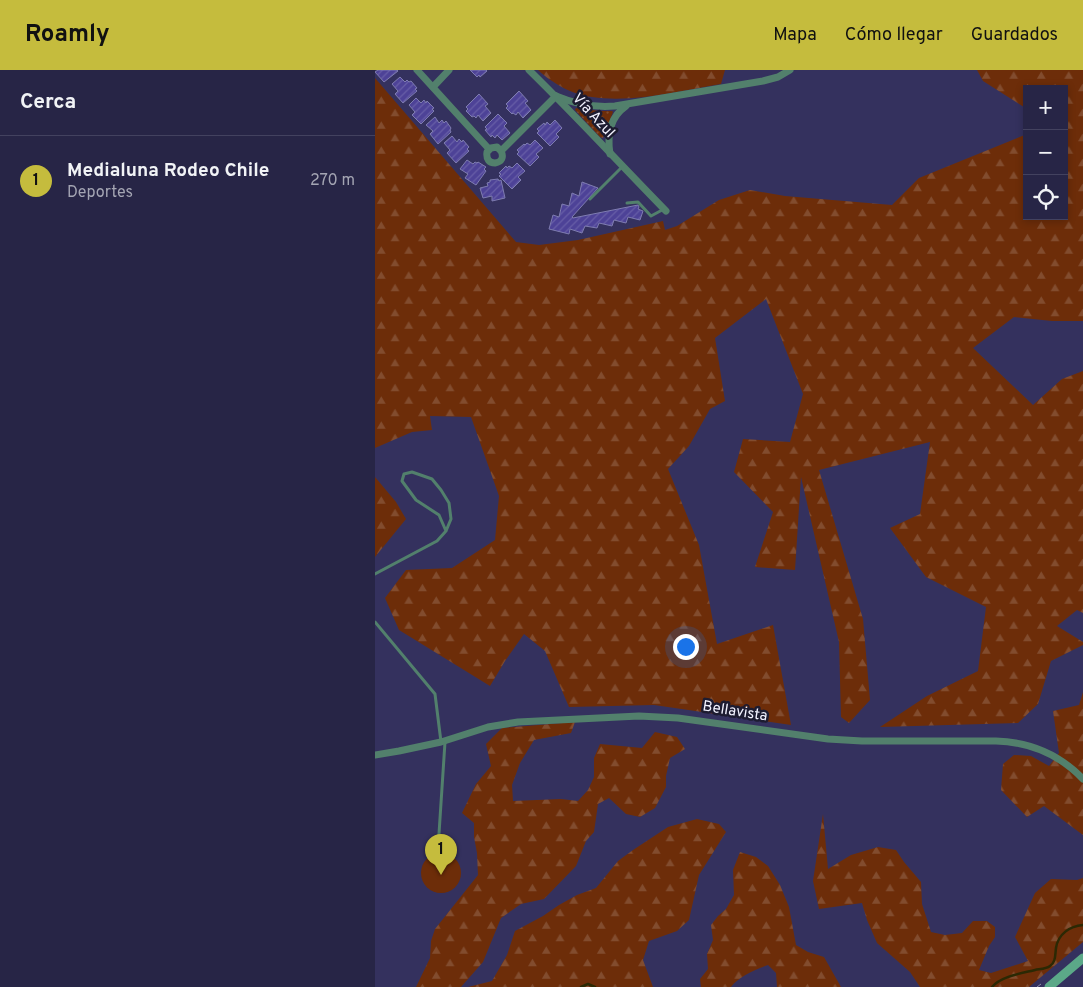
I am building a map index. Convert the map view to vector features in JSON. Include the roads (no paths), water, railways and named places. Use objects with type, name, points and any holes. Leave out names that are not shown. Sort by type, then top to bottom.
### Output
[{"type":"main road","points":[[1049,987],[1083,958]]},
{"type":"street","points":[[417,70],[489,150]]},
{"type":"street","points":[[433,87],[449,70]]},
{"type":"street","name":"Vía Azul","points":[[529,70],[665,210]]},
{"type":"street","name":"Vía Azul","points":[[556,96],[585,106],[607,107],[763,81],[778,77],[790,70]]},
{"type":"street","points":[[501,151],[556,96]]},
{"type":"street","name":"Vía Azul","points":[[610,154],[608,138],[610,127],[614,118],[628,104]]},
{"type":"street","points":[[494,147],[501,151],[503,157],[501,160],[495,164],[489,162],[487,152],[489,150],[494,147]]},
{"type":"street","name":"Bellavista","points":[[375,755],[443,741],[488,727],[518,722],[617,716],[661,716],[837,740],[996,741],[1018,743],[1049,754],[1069,766],[1083,779]]},
{"type":"lane","points":[[590,199],[623,167]]},
{"type":"lane","points":[[627,203],[638,202],[651,216],[665,210]]},
{"type":"lane","points":[[375,574],[437,541],[446,531],[451,519],[449,503],[431,479],[412,472],[404,474],[402,481],[415,500],[439,515],[446,531]]},
{"type":"lane","points":[[375,622],[435,694],[443,741],[438,849]]},
{"type":"waterway","points":[[992,987],[1006,978],[1050,966],[1054,960],[1057,943],[1062,935],[1069,929],[1083,925]]},
{"type":"waterway","points":[[581,987],[588,984],[595,987]]},
{"type":"place","name":"Medialuna Rodeo Chile","points":[[441,875]]}]
